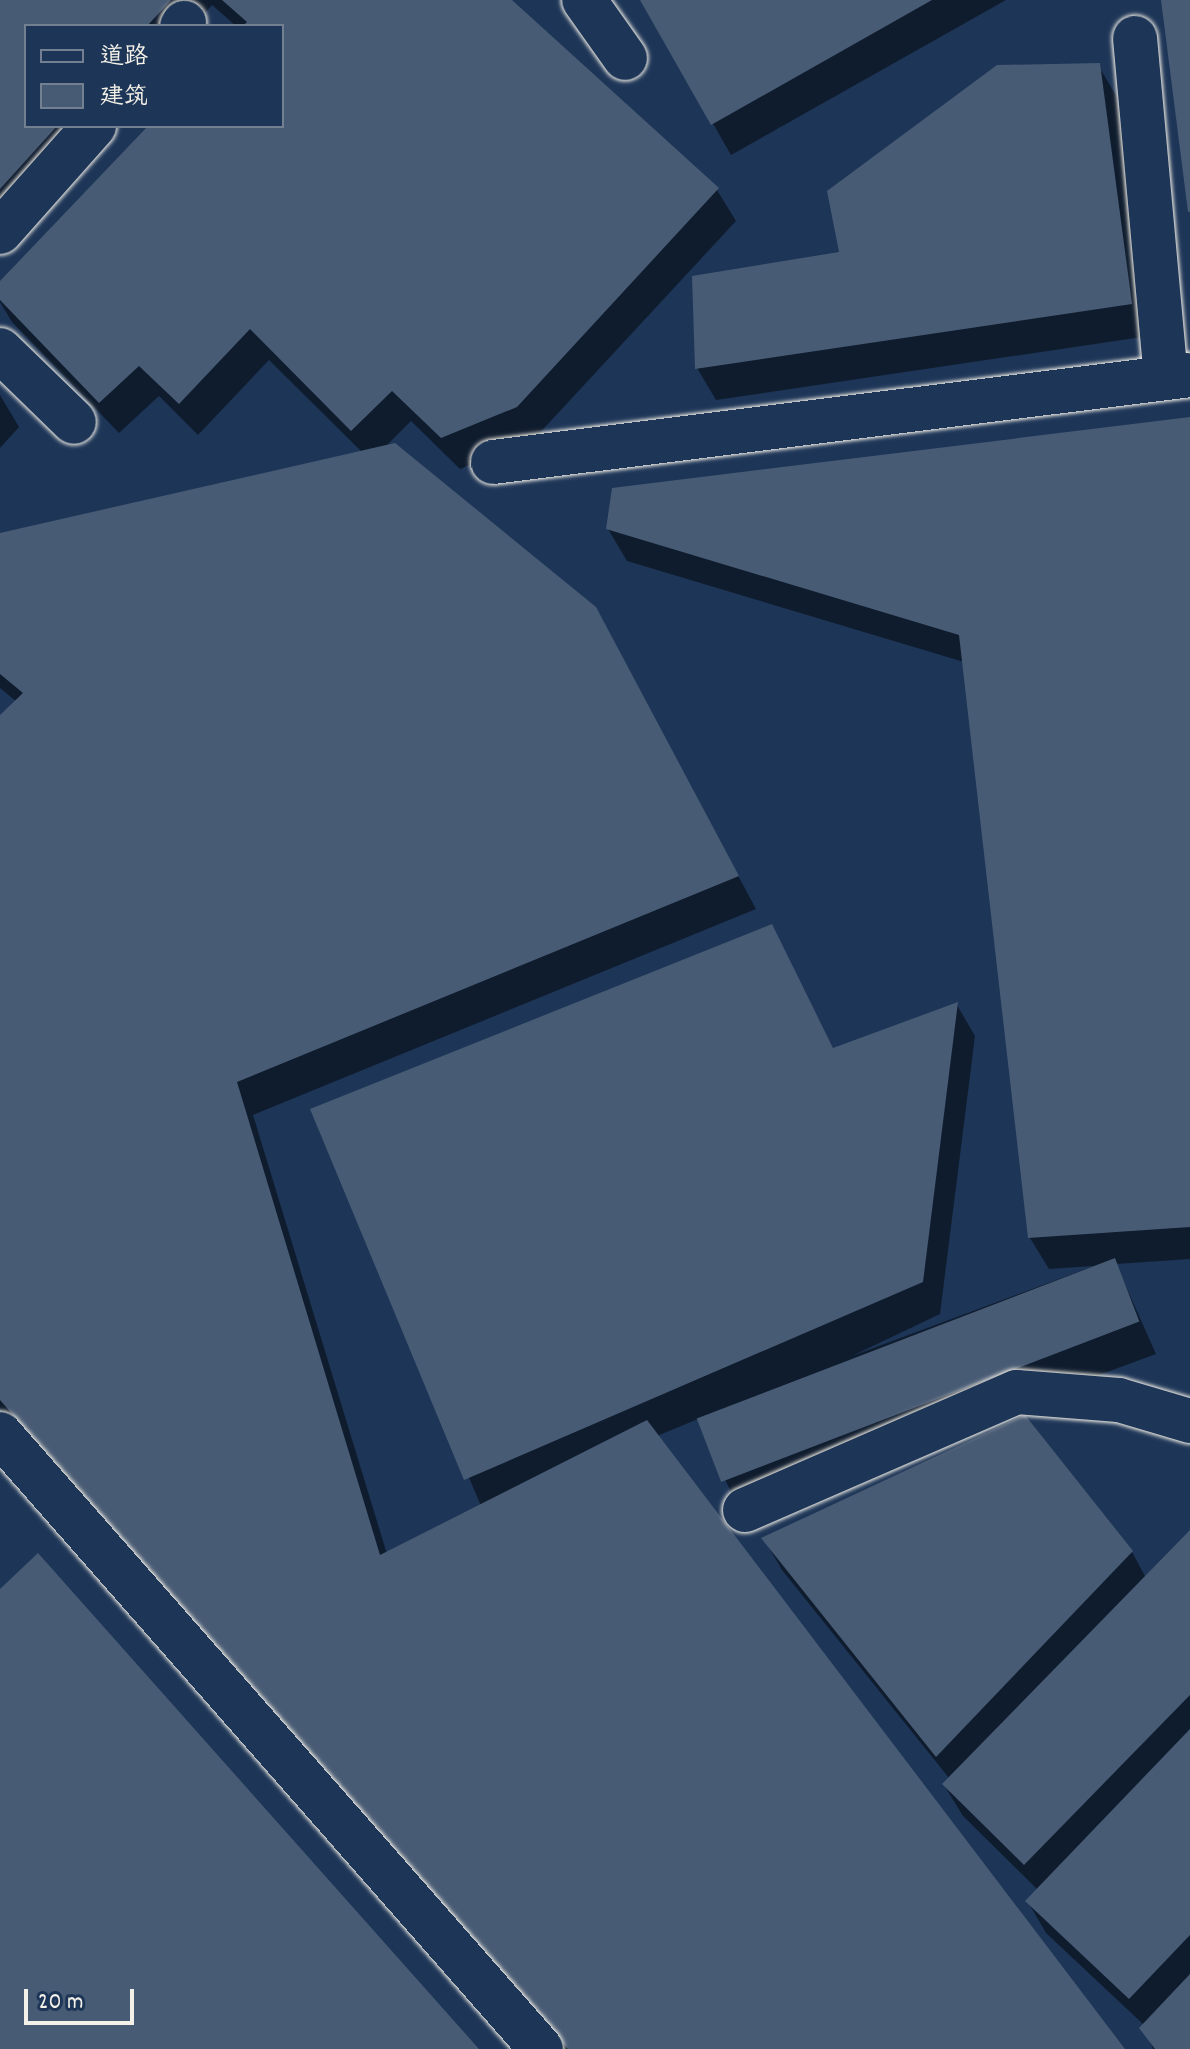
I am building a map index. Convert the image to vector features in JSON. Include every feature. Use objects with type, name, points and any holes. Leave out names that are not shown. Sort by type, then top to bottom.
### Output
[{"type":"lane","points":[[584,0],[625,58]]},
{"type":"lane","points":[[493,462],[1178,377],[1135,38]]},
{"type":"lane","points":[[0,232],[92,128]]},
{"type":"lane","points":[[0,350],[74,422]]},
{"type":"lane","points":[[745,1510],[1017,1392],[1119,1400],[1190,1421]]},
{"type":"lane","points":[[1,1438],[541,2049]]},
{"type":"building","points":[[0,0],[171,0],[149,24],[24,24],[24,128],[55,128],[0,189]]},
{"type":"building","points":[[222,0],[512,0],[719,188],[517,407],[441,438],[392,391],[351,431],[250,329],[179,404],[139,366],[99,403],[0,300],[0,281],[146,128],[284,128],[284,24],[245,24],[247,22]]},
{"type":"building","points":[[640,0],[932,0],[711,125]]},
{"type":"building","points":[[1161,0],[1190,0],[1190,212],[1188,212]]},
{"type":"building","points":[[1100,63],[1132,304],[695,369],[692,276],[839,252],[827,191],[997,65]]},
{"type":"building","points":[[1190,417],[1190,1227],[1028,1238],[959,635],[606,529],[612,488]]},
{"type":"building","points":[[395,443],[596,607],[739,876],[237,1082],[380,1555],[647,1420],[1125,2049],[568,2049],[0,1400],[0,715],[23,693],[0,674],[0,533]]},
{"type":"building","points":[[772,924],[833,1048],[958,1002],[923,1282],[464,1480],[310,1109]]},
{"type":"building","points":[[1115,1258],[1139,1321],[721,1482],[697,1419]]},
{"type":"building","points":[[1025,1415],[1133,1551],[936,1757],[761,1538]]},
{"type":"building","points":[[1190,1530],[1190,1695],[1024,1865],[942,1784]]},
{"type":"building","points":[[38,1553],[479,2049],[0,2049],[0,1589]]},
{"type":"building","points":[[1190,1729],[1190,1935],[1129,1999],[1025,1901]]},
{"type":"building","points":[[1190,1974],[1190,2049],[1155,2049],[1139,2028]]}]
